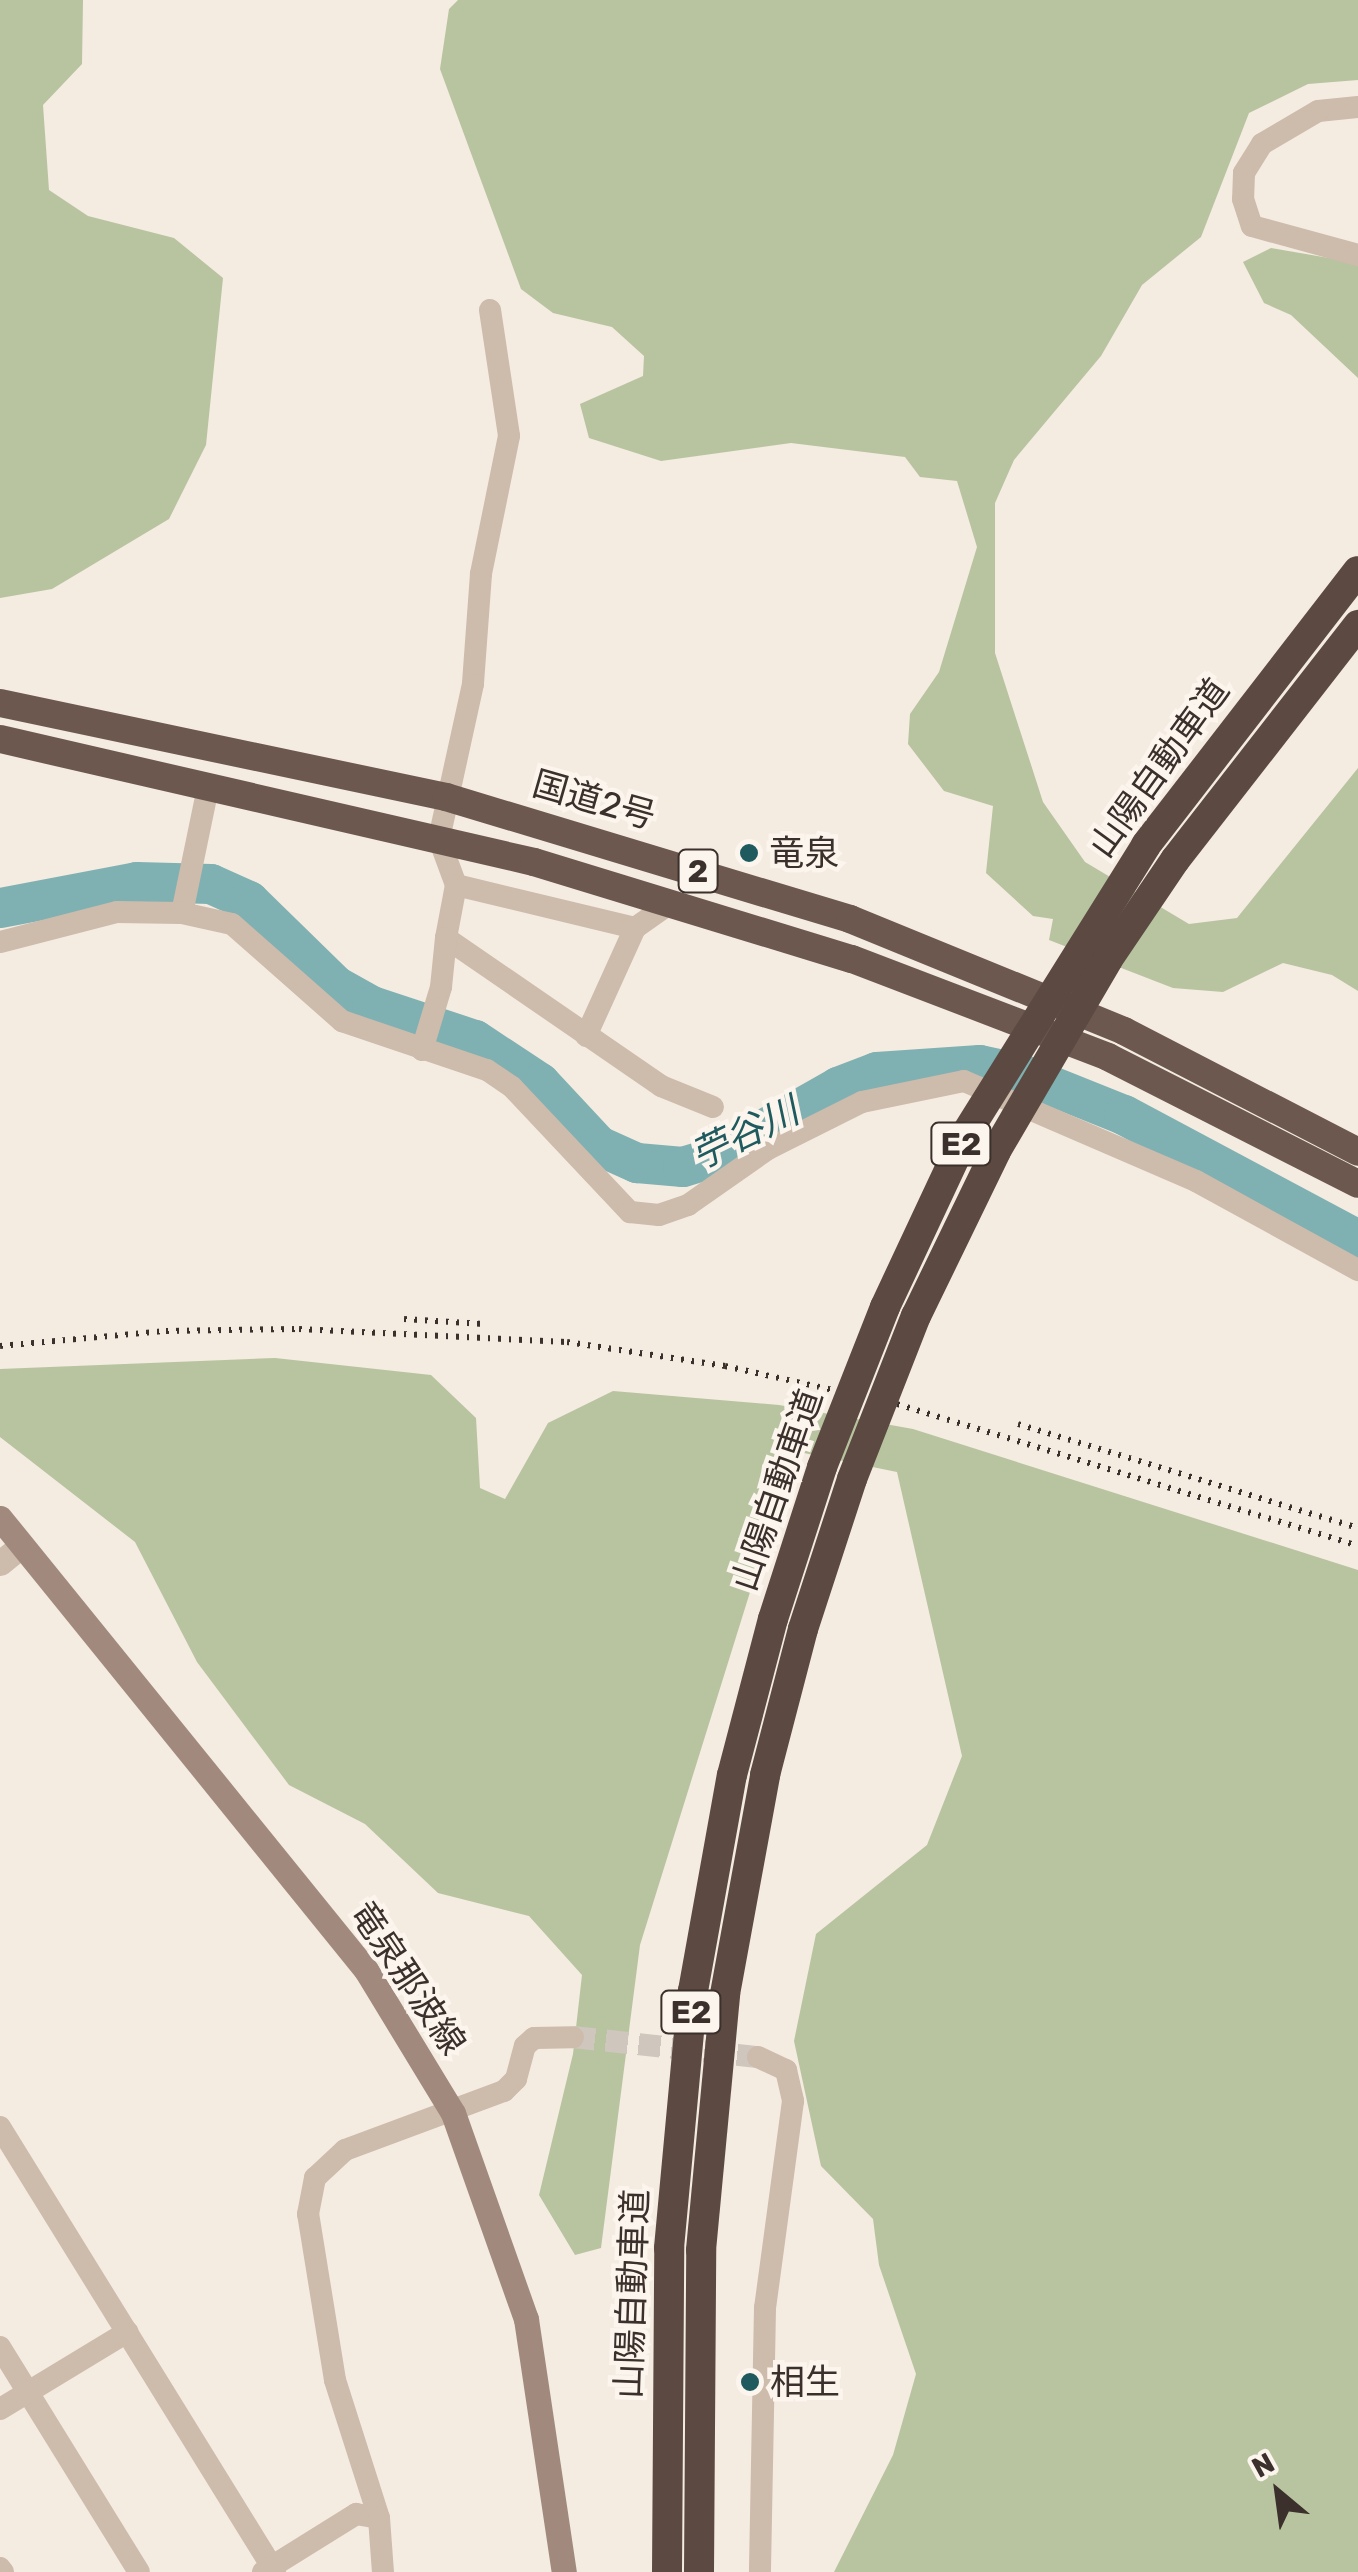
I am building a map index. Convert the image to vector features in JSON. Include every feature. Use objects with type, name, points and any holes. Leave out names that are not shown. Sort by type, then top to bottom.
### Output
[{"type":"highway","name":"山陽自動車道","points":[[667,2572],[669,2248],[693,1990],[732,1775],[822,1468],[885,1307],[968,1132],[1146,845],[1358,571]]},
{"type":"highway","name":"山陽自動車道","points":[[699,2572],[701,2250],[725,1994],[765,1775],[802,1630],[852,1479],[916,1316],[996,1151],[1098,976],[1175,860],[1358,625]]},
{"type":"highway","name":"国道2号","points":[[0,704],[446,797],[884,933],[1124,1031],[1358,1152]]},
{"type":"highway","name":"2","points":[[0,739],[439,839],[672,902],[946,992],[1108,1057],[1358,1184]]},
{"type":"main road","name":"竜泉那波線","points":[[0,1518],[356,1956],[453,2113],[526,2319],[564,2572]]},
{"type":"street","points":[[1358,107],[1318,111],[1262,144],[1244,173],[1243,199],[1252,226],[1358,256]]},
{"type":"street","points":[[422,1046],[432,1014],[456,885],[439,839],[473,684],[481,574],[509,436],[490,310]]},
{"type":"street","points":[[182,908],[208,786]]},
{"type":"street","points":[[456,885],[635,928]]},
{"type":"street","points":[[586,1036],[635,928],[672,902]]},
{"type":"street","points":[[0,942],[86,916],[182,908],[250,934],[342,1020],[487,1070],[512,1088],[630,1212],[659,1215],[688,1205],[768,1149],[862,1102],[964,1082],[1196,1180],[1358,1270]]},
{"type":"street","points":[[446,938],[661,1086],[714,1107]]},
{"type":"street","points":[[0,1563],[22,1545]]},
{"type":"street","points":[[383,2572],[379,2518],[334,2380],[310,2192],[315,2178],[345,2150],[504,2091],[534,2038],[573,2038]]},
{"type":"street","points":[[758,2057],[786,2070],[793,2101],[765,2308],[760,2572]]},
{"type":"street","points":[[0,2127],[270,2570],[356,2514],[379,2518]]},
{"type":"street","points":[[0,2409],[128,2332]]},
{"type":"street","points":[[0,2347],[139,2572]]},
{"type":"green space","points":[[0,0],[83,0],[82,64],[43,105],[49,190],[88,216],[174,238],[223,278],[206,445],[169,519],[52,589],[0,598]]},
{"type":"green space","points":[[458,0],[1358,0],[1358,80],[1308,84],[1249,113],[1201,237],[1142,285],[1101,356],[1014,460],[995,503],[995,653],[1043,802],[1085,862],[1189,924],[1237,918],[1358,768],[1358,991],[1332,975],[1283,963],[1223,992],[1173,988],[1049,940],[1053,919],[1033,916],[986,873],[993,806],[944,791],[908,744],[910,714],[939,672],[977,547],[957,481],[920,477],[905,457],[791,443],[661,461],[589,438],[580,404],[643,376],[644,356],[612,327],[553,313],[521,289],[440,69],[449,9]]},
{"type":"green space","points":[[1271,248],[1358,263],[1358,378],[1291,315],[1264,303],[1243,262]]},
{"type":"green space","points":[[275,1358],[431,1375],[476,1418],[480,1488],[505,1499],[548,1423],[613,1391],[779,1405],[913,1429],[1358,1570],[1358,2572],[834,2572],[893,2455],[916,2374],[879,2265],[873,2219],[821,2166],[794,2041],[816,1934],[927,1845],[962,1756],[897,1472],[794,1451],[640,1945],[601,2248],[575,2255],[539,2195],[573,2054],[582,1975],[529,1916],[438,1893],[365,1824],[289,1785],[197,1662],[135,1542],[0,1437],[0,1369]]},
{"type":"waterway","name":"苧谷川","points":[[0,908],[137,882],[211,884],[249,901],[336,986],[372,1006],[475,1040],[540,1083],[599,1146],[637,1163],[683,1167],[715,1157],[838,1087],[877,1072],[980,1065],[1019,1073],[1124,1115],[1358,1240]]},
{"type":"tunnel","points":[[573,2037],[758,2057]]},
{"type":"railway","points":[[404,1319],[484,1324]]},
{"type":"railway","points":[[0,1346],[166,1331],[299,1329],[567,1342],[725,1366],[897,1404],[1358,1546]]},
{"type":"railway","points":[[1018,1424],[1358,1528]]},
{"type":"place","name":"竜泉","points":[[749,853]]},
{"type":"place","name":"相生","points":[[750,2382]]}]
